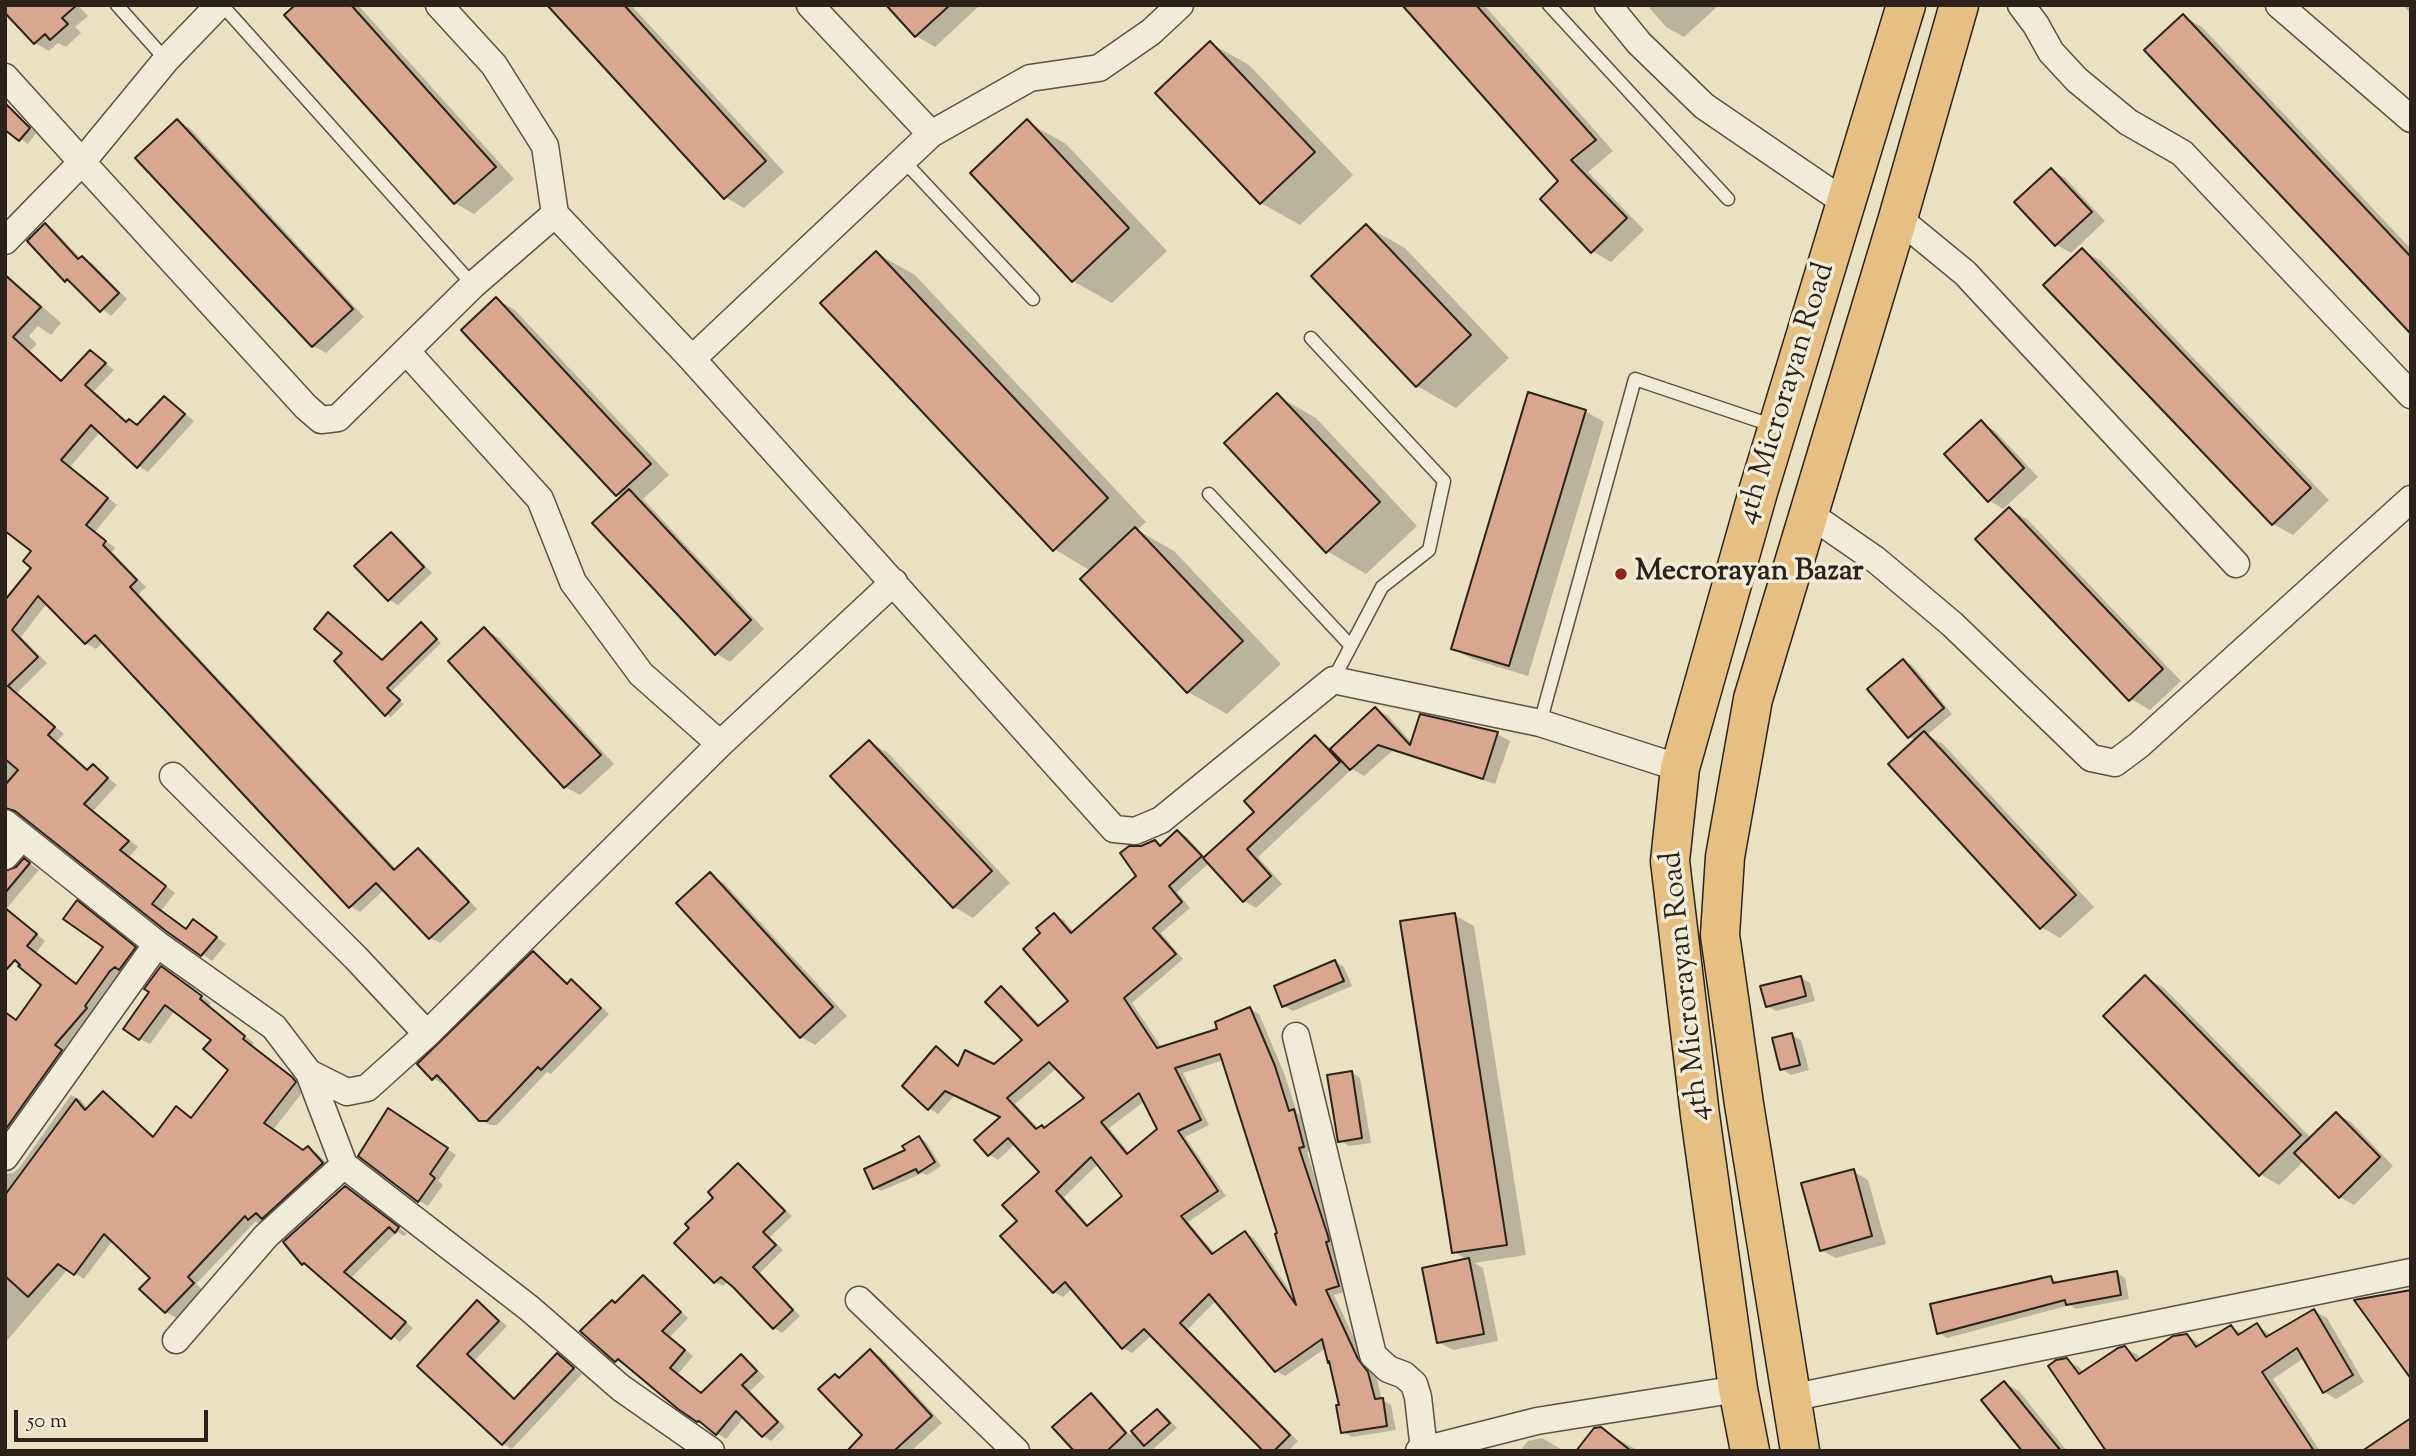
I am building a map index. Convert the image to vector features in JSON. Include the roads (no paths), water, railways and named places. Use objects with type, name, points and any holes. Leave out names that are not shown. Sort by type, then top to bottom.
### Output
[{"type":"main road","name":"4th Microrayan Road","points":[[1800,1451],[1744,1104],[1720,935],[1725,857],[1753,699],[1959,5]]},
{"type":"main road","name":"4th Microrayan Road","points":[[1751,1451],[1738,1389],[1700,1115],[1670,861],[1680,768],[1902,7]]},
{"type":"main road","points":[[1851,186],[1903,201]]},
{"type":"main road","points":[[1700,1115],[1744,1104]]},
{"type":"street","points":[[5,241],[82,162],[166,60],[221,5]]},
{"type":"street","points":[[439,5],[494,65],[545,146],[555,214],[692,359],[1114,829],[1135,831],[1161,820],[1333,680],[1540,723],[1680,768]]},
{"type":"street","points":[[810,5],[931,134]]},
{"type":"street","points":[[692,359],[931,134],[1030,78],[1099,68],[1151,32],[1180,5]]},
{"type":"street","points":[[1608,5],[1639,43],[1704,106],[1851,186]]},
{"type":"street","points":[[2021,5],[2051,52],[2077,80],[2128,121],[2182,153],[2411,395]]},
{"type":"street","points":[[2279,5],[2411,118]]},
{"type":"street","points":[[5,77],[296,397],[321,420],[338,418],[473,285],[555,214]]},
{"type":"street","points":[[1903,201],[1965,273],[2236,564]]},
{"type":"street","points":[[407,352],[540,499],[573,582],[641,674],[720,744]]},
{"type":"street","points":[[1808,513],[1876,560],[1952,624],[2091,758],[2115,762],[2139,745],[2411,499]]},
{"type":"street","points":[[309,1073],[346,1092],[367,1088],[428,1034],[720,744],[894,582]]},
{"type":"street","points":[[173,776],[356,958],[428,1034]]},
{"type":"street","points":[[11,839],[274,1027],[309,1073],[344,1165],[529,1308],[621,1388],[712,1451]]},
{"type":"street","points":[[5,1157],[157,944]]},
{"type":"street","points":[[1296,1035],[1373,1355],[1388,1369],[1404,1375],[1414,1384],[1418,1397],[1422,1450],[1537,1421],[1738,1389]]},
{"type":"street","points":[[176,1340],[266,1236],[344,1165]]},
{"type":"street","points":[[1790,1398],[2411,1272]]},
{"type":"street","points":[[859,1300],[1016,1451]]},
{"type":"lane","points":[[117,5],[166,60]]},
{"type":"lane","points":[[221,5],[473,285]]},
{"type":"lane","points":[[1549,5],[1728,199]]},
{"type":"lane","points":[[903,160],[1033,299]]},
{"type":"lane","points":[[1311,338],[1444,481],[1429,550],[1382,587],[1333,680]]},
{"type":"lane","points":[[1540,723],[1635,379],[1778,427]]},
{"type":"lane","points":[[1209,494],[1350,645]]},
{"type":"place","name":"Mecrorayan Bazar","points":[[1621,574]]}]
